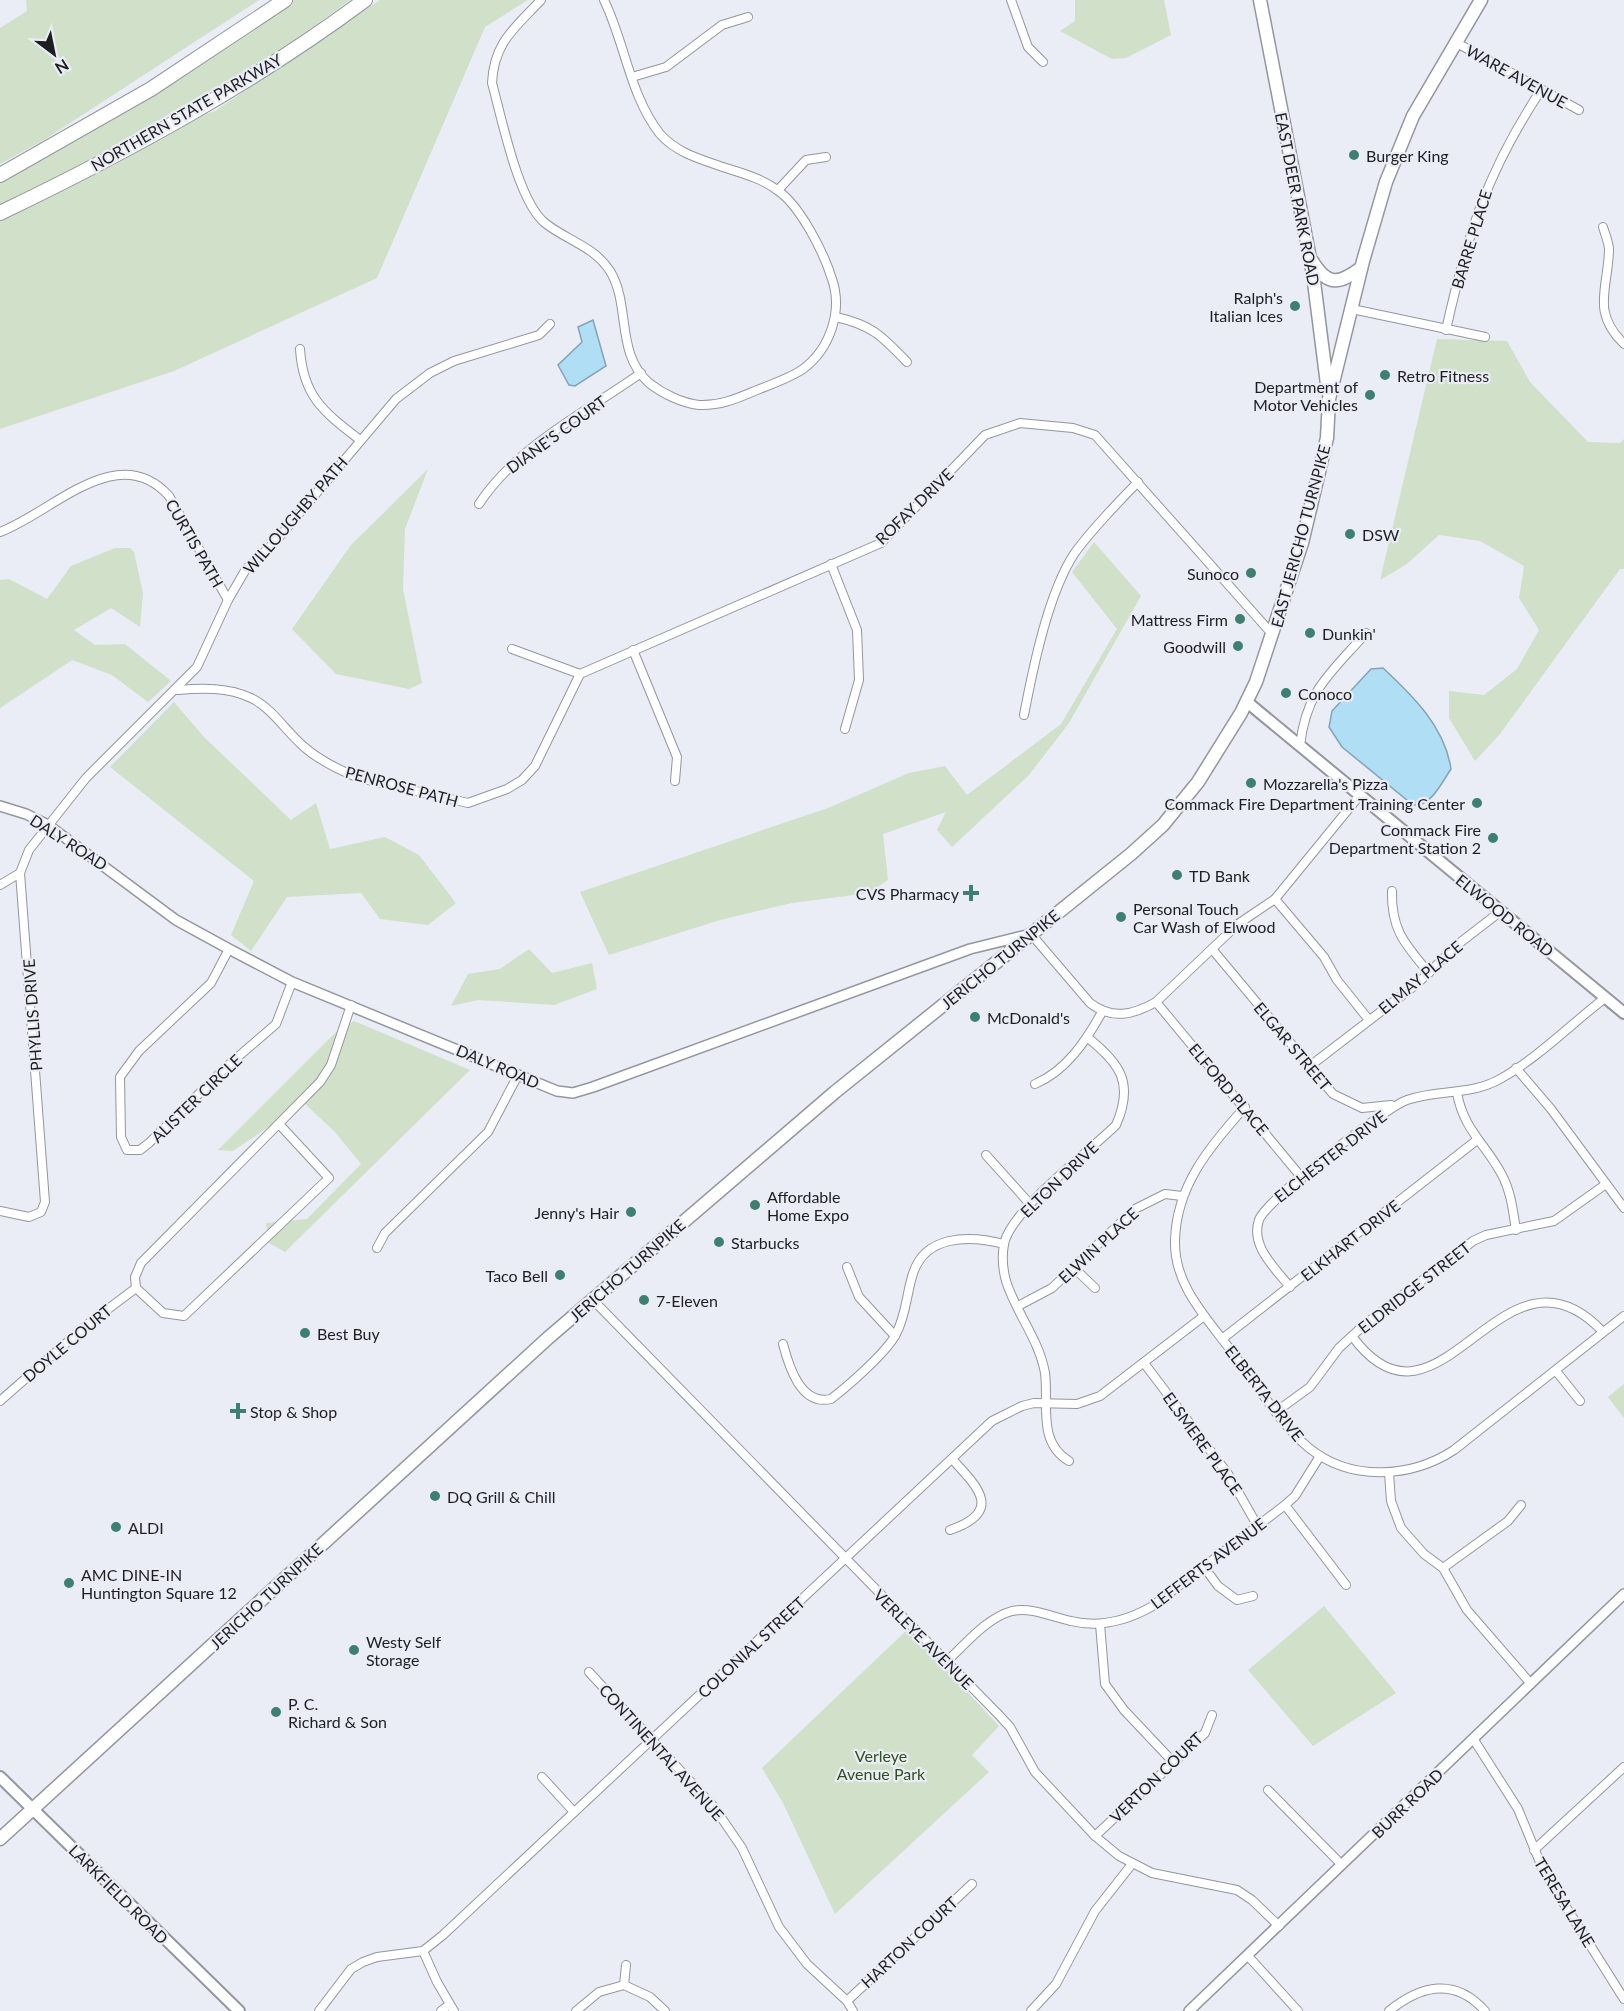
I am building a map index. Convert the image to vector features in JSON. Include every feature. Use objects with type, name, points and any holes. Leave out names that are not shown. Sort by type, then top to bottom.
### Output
[{"type":"highway","points":[[0,175],[165,80],[285,0]]},
{"type":"highway","name":"NORTHERN STATE PARKWAY","points":[[0,213],[111,156],[219,96],[365,0]]},
{"type":"main road","name":"EAST DEER PARK ROAD","points":[[1260,0],[1310,258],[1329,399]]},
{"type":"main road","name":"EAST JERICHO TURNPIKE","points":[[1246,702],[1273,635],[1302,543],[1327,438],[1329,399],[1361,268],[1386,182],[1413,116],[1481,0]]},
{"type":"main road","points":[[1310,258],[1317,269],[1334,281],[1341,281],[1361,268]]},
{"type":"main road","name":"ELWOOD ROAD","points":[[1246,702],[1624,1013]]},
{"type":"main road","name":"JERICHO TURNPIKE","points":[[0,1839],[592,1300],[835,1092],[1163,825],[1214,758],[1246,702]]},
{"type":"main road","name":"LARKFIELD ROAD","points":[[0,1777],[239,2011]]},
{"type":"street","points":[[542,0],[500,45],[493,65],[492,83],[528,200],[546,224],[589,249],[609,270],[618,294],[628,347],[641,373],[664,393],[690,404],[730,402],[788,377],[813,359],[822,348],[836,317],[836,292],[828,266],[798,211],[777,190],[758,179],[687,154],[672,146],[659,133],[638,94],[623,45],[604,0]]},
{"type":"street","points":[[1011,0],[1028,47],[1043,62]]},
{"type":"street","points":[[632,77],[666,67],[722,25],[748,17]]},
{"type":"street","name":"WARE AVENUE","points":[[1455,42],[1579,110]]},
{"type":"street","name":"BARRE PLACE","points":[[1446,330],[1469,235],[1487,185],[1509,142],[1541,90]]},
{"type":"street","points":[[777,190],[806,160],[826,157]]},
{"type":"street","points":[[1603,227],[1609,248],[1602,301],[1604,314],[1616,337],[1624,344]]},
{"type":"street","points":[[1352,309],[1485,337]]},
{"type":"street","points":[[836,317],[867,325],[886,338],[907,362]]},
{"type":"street","name":"WILLOUGHBY PATH","points":[[48,825],[86,778],[178,690],[197,667],[228,600],[246,569],[282,534],[396,399],[430,373],[454,361],[540,335],[550,324]]},
{"type":"street","points":[[300,349],[301,367],[309,393],[321,408],[360,440]]},
{"type":"street","name":"DIANE'S COURT","points":[[479,504],[493,482],[508,468],[641,373]]},
{"type":"street","name":"ROFAY DRIVE","points":[[580,674],[881,543],[985,435],[1020,423],[1073,428],[1095,435],[1273,635]]},
{"type":"street","name":"CURTIS PATH","points":[[0,532],[19,525],[98,479],[114,473],[132,473],[159,485],[169,496],[228,600]]},
{"type":"street","points":[[1024,715],[1040,642],[1067,567],[1075,553],[1138,482]]},
{"type":"street","points":[[831,564],[857,630],[859,680],[844,729]]},
{"type":"street","points":[[1300,746],[1302,725],[1314,691],[1366,633]]},
{"type":"street","points":[[512,649],[580,674]]},
{"type":"street","points":[[633,650],[677,757],[675,781]]},
{"type":"street","name":"PENROSE PATH","points":[[178,690],[207,687],[243,694],[265,706],[303,746],[343,772],[359,778],[468,803],[507,789],[522,780],[535,766],[580,674]]},
{"type":"street","points":[[1031,934],[1090,1003],[1102,1012],[1126,1014],[1156,1002],[1238,924],[1275,899],[1360,795]]},
{"type":"street","name":"DALY ROAD","points":[[0,806],[26,814],[48,825],[176,920],[292,982],[557,1091],[573,1093],[980,946],[1031,934]]},
{"type":"street","name":"PHYLLIS DRIVE","points":[[0,1211],[29,1217],[41,1212],[45,1202],[20,873],[29,850],[48,825]]},
{"type":"street","points":[[0,885],[20,873]]},
{"type":"street","points":[[1392,891],[1392,910],[1396,927],[1429,973]]},
{"type":"street","points":[[1275,899],[1324,957],[1337,980],[1369,1020]]},
{"type":"street","name":"ELMAY PLACE","points":[[1310,1066],[1429,973],[1457,945],[1501,911]]},
{"type":"street","name":"ALISTER CIRCLE","points":[[229,949],[211,983],[139,1052],[120,1077],[118,1094],[121,1137],[127,1150],[140,1150],[150,1143],[238,1056],[266,1035],[276,1024],[292,982]]},
{"type":"street","name":"ELGAR STREET","points":[[1212,949],[1334,1094],[1362,1108],[1394,1105]]},
{"type":"street","name":"ELCHESTER DRIVE","points":[[1290,1287],[1260,1247],[1257,1234],[1258,1220],[1265,1208],[1394,1105],[1419,1096],[1457,1093],[1484,1086],[1516,1068],[1605,998]]},
{"type":"street","name":"ELFORD PLACE","points":[[1156,1002],[1302,1178]]},
{"type":"street","points":[[279,1124],[329,1178],[184,1316],[163,1313],[136,1288],[135,1278],[141,1263],[320,1082],[331,1065],[351,1005]]},
{"type":"street","points":[[1035,1084],[1053,1076],[1088,1038],[1102,1012]]},
{"type":"street","name":"ELTON DRIVE","points":[[1004,1244],[1009,1230],[1030,1204],[1109,1131],[1122,1111],[1125,1096],[1119,1069],[1112,1058],[1088,1038]]},
{"type":"street","points":[[1516,1068],[1551,1109],[1624,1208]]},
{"type":"street","points":[[377,1248],[385,1233],[488,1132],[518,1075]]},
{"type":"street","points":[[1457,1093],[1463,1118],[1502,1174],[1509,1191],[1516,1230]]},
{"type":"street","points":[[1182,1196],[1209,1149],[1245,1107]]},
{"type":"street","name":"ELKHART DRIVE","points":[[1222,1339],[1477,1140]]},
{"type":"street","points":[[986,1155],[1030,1204]]},
{"type":"street","name":"ELDRIDGE STREET","points":[[1277,1411],[1310,1387],[1339,1348],[1352,1336],[1473,1241],[1485,1235],[1554,1221],[1606,1184]]},
{"type":"street","name":"ELWIN PLACE","points":[[1018,1306],[1041,1296],[1142,1204],[1165,1194],[1182,1196]]},
{"type":"street","name":"ELBERTA DRIVE","points":[[1182,1196],[1175,1240],[1176,1260],[1190,1298],[1277,1411],[1307,1446],[1320,1456],[1357,1469],[1389,1473],[1410,1470],[1444,1456],[1624,1316]]},
{"type":"street","points":[[783,1344],[788,1364],[797,1381],[813,1398],[823,1401],[831,1399],[841,1392],[896,1336],[906,1312],[912,1274],[920,1260],[930,1250],[955,1238],[987,1239],[1004,1244],[1006,1280],[1042,1358],[1045,1378],[1044,1403],[1051,1445],[1058,1454],[1069,1461]]},
{"type":"street","points":[[847,1267],[859,1298],[896,1336]]},
{"type":"street","points":[[1074,1268],[1095,1288]]},
{"type":"street","name":"DOYLE COURT","points":[[0,1401],[88,1324],[136,1288]]},
{"type":"street","name":"VERLEYE AVENUE","points":[[592,1300],[1010,1727],[1035,1772],[1095,1836],[1132,1864],[1174,1879],[1221,1885],[1237,1890],[1252,1900],[1279,1926]]},
{"type":"street","points":[[1352,1336],[1362,1349],[1386,1367],[1416,1371],[1440,1363],[1496,1320],[1524,1305],[1552,1303],[1566,1306],[1581,1312],[1603,1332]]},
{"type":"street","name":"COLONIAL STREET","points":[[423,1951],[443,1935],[992,1421],[1022,1406],[1087,1401],[1115,1386],[1204,1316]]},
{"type":"street","name":"ELSMERE PLACE","points":[[1144,1363],[1228,1474],[1257,1526]]},
{"type":"street","points":[[1556,1371],[1580,1401]]},
{"type":"street","name":"LEFFERTS AVENUE","points":[[946,1662],[987,1624],[1012,1611],[1025,1610],[1073,1622],[1100,1624],[1119,1622],[1135,1616],[1204,1567],[1295,1496],[1320,1456]]},
{"type":"street","points":[[950,1530],[967,1524],[979,1514],[982,1503],[980,1491],[952,1459]]},
{"type":"street","points":[[1389,1473],[1391,1501],[1401,1528],[1424,1554],[1443,1568],[1467,1610],[1531,1684]]},
{"type":"street","points":[[1285,1504],[1346,1584]]},
{"type":"street","points":[[1443,1568],[1508,1521],[1521,1505]]},
{"type":"street","points":[[1204,1567],[1227,1594],[1237,1600],[1253,1596]]},
{"type":"street","name":"BURR ROAD","points":[[1189,2011],[1624,1594]]},
{"type":"street","points":[[1100,1624],[1106,1684],[1113,1697],[1174,1763]]},
{"type":"street","name":"CONTINENTAL AVENUE","points":[[589,1672],[652,1739],[729,1827],[742,1848],[779,1927],[792,1946],[847,2001],[853,2011]]},
{"type":"street","name":"VERTON COURT","points":[[1095,1836],[1205,1733],[1212,1715]]},
{"type":"street","name":"TERESA LANE","points":[[1474,1740],[1518,1809],[1545,1872],[1624,1999]]},
{"type":"street","points":[[1534,1850],[1624,1768]]},
{"type":"street","points":[[542,1777],[574,1812]]},
{"type":"street","points":[[1268,1790],[1342,1865]]},
{"type":"street","points":[[1031,2011],[1056,1984],[1095,1911],[1132,1864]]},
{"type":"street","name":"HARTON COURT","points":[[847,2001],[972,1884]]},
{"type":"street","points":[[319,2011],[351,1969],[363,1962],[377,1957],[423,1951],[452,2008],[441,2011]]},
{"type":"street","points":[[1248,1956],[1298,2011]]},
{"type":"street","points":[[624,1985],[626,1965]]},
{"type":"street","points":[[576,2011],[599,1992],[624,1985],[650,1997],[665,2011]]},
{"type":"street","points":[[1389,2011],[1418,1992],[1436,1988],[1461,1993],[1475,2000],[1485,2011]]},
{"type":"green space","points":[[26,0],[259,0],[44,140],[0,164],[0,28],[27,11]]},
{"type":"green space","points":[[290,0],[350,0],[285,48],[77,167],[0,206],[0,178]]},
{"type":"green space","points":[[380,0],[528,0],[485,27],[377,278],[174,371],[0,429],[0,221],[114,165],[193,118],[215,111]]},
{"type":"green space","points":[[1075,0],[1164,0],[1171,35],[1126,58],[1112,59],[1060,31],[1075,21]]},
{"type":"green space","points":[[1437,339],[1507,341],[1530,382],[1588,442],[1620,443],[1624,439],[1624,569],[1620,569],[1500,734],[1475,761],[1449,718],[1449,691],[1484,695],[1517,669],[1539,630],[1519,598],[1524,566],[1480,541],[1439,535],[1407,564],[1380,580]]},
{"type":"green space","points":[[428,469],[405,529],[403,589],[422,683],[409,689],[336,674],[292,629],[351,545]]},
{"type":"green space","points":[[1094,542],[1141,596],[1069,723],[1029,775],[952,847],[937,830],[946,812],[883,834],[888,880],[869,893],[792,903],[720,920],[609,955],[580,892],[828,808],[909,773],[945,766],[967,795],[1061,724],[1117,629],[1072,572]]},
{"type":"green space","points":[[115,548],[130,548],[134,552],[143,593],[140,627],[111,608],[74,630],[95,645],[125,644],[171,681],[148,702],[112,675],[72,660],[0,708],[0,580],[9,579],[47,599],[71,566]]},
{"type":"green space","points":[[174,702],[204,737],[291,820],[316,803],[330,849],[385,837],[419,855],[456,903],[428,925],[380,919],[361,893],[287,897],[251,951],[231,935],[254,881],[110,767]]},
{"type":"green space","points":[[529,949],[552,973],[592,963],[597,989],[554,1005],[478,1000],[451,1006],[468,974],[500,969]]},
{"type":"green space","points":[[354,1021],[470,1070],[285,1252],[269,1243],[266,1223],[307,1219],[361,1164],[335,1132],[304,1103],[233,1151],[218,1150],[337,1031]]},
{"type":"green space","points":[[1624,1384],[1624,1418],[1608,1397]]},
{"type":"green space","points":[[1324,1606],[1396,1693],[1313,1746],[1248,1670]]},
{"type":"green space","name":"Verleye Avenue Park","points":[[908,1629],[999,1726],[972,1755],[989,1772],[835,1914],[783,1803],[762,1768]]},
{"type":"water","points":[[593,320],[606,366],[575,386],[569,385],[558,365],[582,342],[578,327]]},
{"type":"water","points":[[1383,668],[1426,713],[1442,739],[1448,754],[1451,769],[1431,798],[1419,805],[1413,805],[1342,747],[1329,727],[1332,711],[1371,669]]},
{"type":"place","name":"Burger King","points":[[1354,155]]},
{"type":"place","name":"Ralph's Italian Ices","points":[[1295,306]]},
{"type":"place","name":"Retro Fitness","points":[[1385,375]]},
{"type":"place","name":"Department of Motor Vehicles","points":[[1370,395]]},
{"type":"place","name":"DSW","points":[[1350,534]]},
{"type":"place","name":"Sunoco","points":[[1251,573]]},
{"type":"place","name":"Mattress Firm","points":[[1240,619]]},
{"type":"place","name":"Dunkin'","points":[[1310,633]]},
{"type":"place","name":"Goodwill","points":[[1238,646]]},
{"type":"place","name":"Conoco","points":[[1286,693]]},
{"type":"place","name":"Mozzarella's Pizza","points":[[1251,783]]},
{"type":"place","name":"Commack Fire Department Training Center","points":[[1477,803]]},
{"type":"place","name":"Commack Fire Department Station 2","points":[[1493,838]]},
{"type":"place","name":"TD Bank","points":[[1177,875]]},
{"type":"place","name":"CVS Pharmacy","points":[[971,893]]},
{"type":"place","name":"Personal Touch Car Wash of Elwood","points":[[1121,917]]},
{"type":"place","name":"McDonald's","points":[[975,1017]]},
{"type":"place","name":"Affordable Home Expo","points":[[755,1205]]},
{"type":"place","name":"Jenny's Hair","points":[[631,1212]]},
{"type":"place","name":"Starbucks","points":[[719,1242]]},
{"type":"place","name":"Taco Bell","points":[[560,1275]]},
{"type":"place","name":"7-Eleven","points":[[644,1300]]},
{"type":"place","name":"Best Buy","points":[[305,1333]]},
{"type":"place","name":"Stop & Shop","points":[[238,1411]]},
{"type":"place","name":"DQ Grill & Chill","points":[[435,1496]]},
{"type":"place","name":"ALDI","points":[[116,1527]]},
{"type":"place","name":"AMC DINE-IN Huntington Square 12","points":[[69,1583]]},
{"type":"place","name":"Westy Self Storage","points":[[354,1650]]},
{"type":"place","name":"P. C. Richard & Son","points":[[276,1712]]}]
